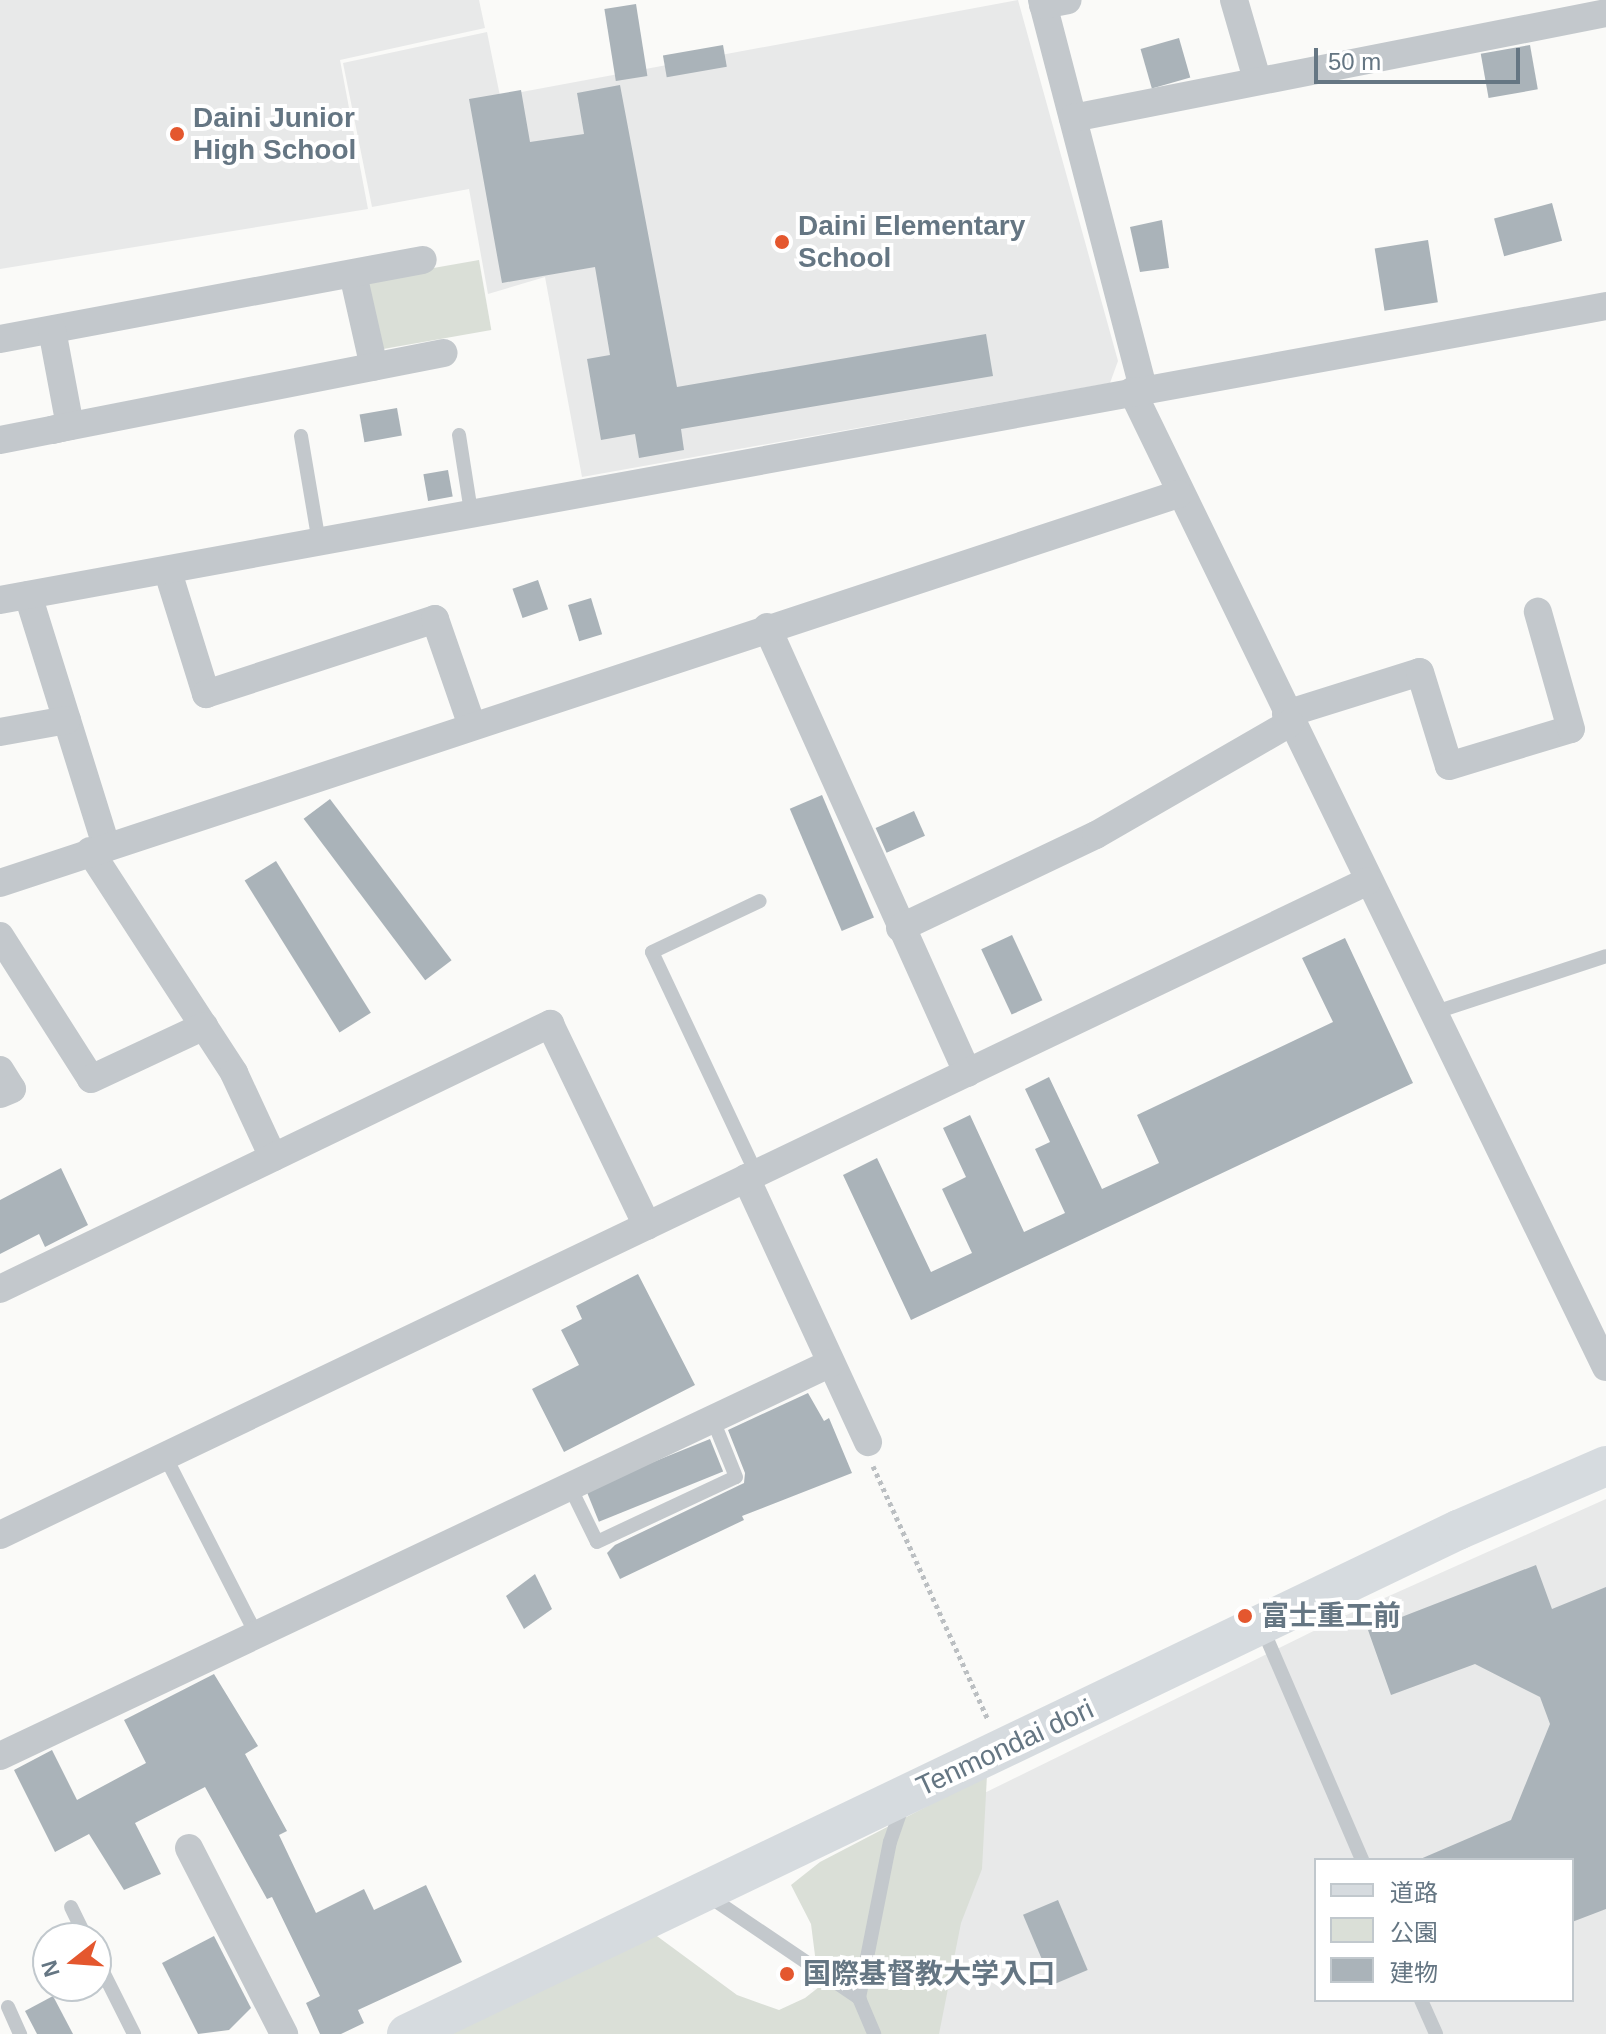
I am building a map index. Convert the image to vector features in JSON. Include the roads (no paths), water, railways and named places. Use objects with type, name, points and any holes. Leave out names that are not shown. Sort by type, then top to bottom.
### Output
[{"type":"main road","name":"Tenmondai dori","points":[[407,2034],[1495,1513],[1606,1466]]},
{"type":"street","points":[[1234,0],[1257,79]]},
{"type":"street","points":[[1051,2],[1073,118],[1137,390],[1178,494],[1606,1367]]},
{"type":"street","points":[[1073,118],[1257,79],[1606,13]]},
{"type":"street","points":[[0,339],[423,260]]},
{"type":"street","points":[[353,274],[374,367]]},
{"type":"street","points":[[0,600],[168,572],[471,512],[1606,306]]},
{"type":"street","points":[[52,330],[70,426]]},
{"type":"street","points":[[28,434],[444,353]]},
{"type":"street","points":[[0,883],[471,723],[1178,494]]},
{"type":"street","points":[[168,572],[206,694],[435,619],[471,723]]},
{"type":"street","points":[[28,595],[67,720],[98,848],[234,1073],[273,1157]]},
{"type":"street","points":[[900,928],[1096,835],[1288,718],[1420,672],[1449,766],[1571,729],[1538,612]]},
{"type":"street","points":[[767,627],[967,1073]]},
{"type":"street","points":[[0,732],[67,720]]},
{"type":"street","points":[[0,1535],[1368,881]]},
{"type":"street","points":[[0,936],[91,1079],[204,1026]]},
{"type":"street","points":[[0,1289],[550,1024],[647,1226]]},
{"type":"street","points":[[0,1070],[12,1089],[0,1094]]},
{"type":"street","points":[[751,1176],[868,1442]]},
{"type":"street","points":[[0,1756],[831,1363]]},
{"type":"street","points":[[189,1848],[284,2034]]},
{"type":"lane","points":[[459,435],[471,512]]},
{"type":"lane","points":[[301,436],[319,542]]},
{"type":"lane","points":[[751,1176],[652,952],[760,901]]},
{"type":"lane","points":[[1433,1013],[1606,956]]},
{"type":"lane","points":[[570,1487],[597,1542],[611,1536],[736,1477],[713,1420]]},
{"type":"lane","points":[[165,1456],[256,1634]]},
{"type":"lane","points":[[1261,1625],[1361,1858]]},
{"type":"lane","points":[[859,1998],[890,1842],[908,1794]]},
{"type":"lane","points":[[703,1893],[859,1998],[874,2034]]},
{"type":"lane","points":[[71,1907],[78,1922]]},
{"type":"lane","points":[[112,1990],[134,2034]]},
{"type":"lane","points":[[20,2034],[4,2009],[22,2000]]},
{"type":"lane","points":[[1422,2002],[1436,2034]]},
{"type":"place","name":"Daini Junior High School","points":[[177,134]]},
{"type":"place","name":"Daini Elementary School","points":[[782,242]]},
{"type":"place","name":"富士重工前","points":[[1245,1616]]},
{"type":"place","name":"国際基督教大学入口","points":[[787,1974]]}]
